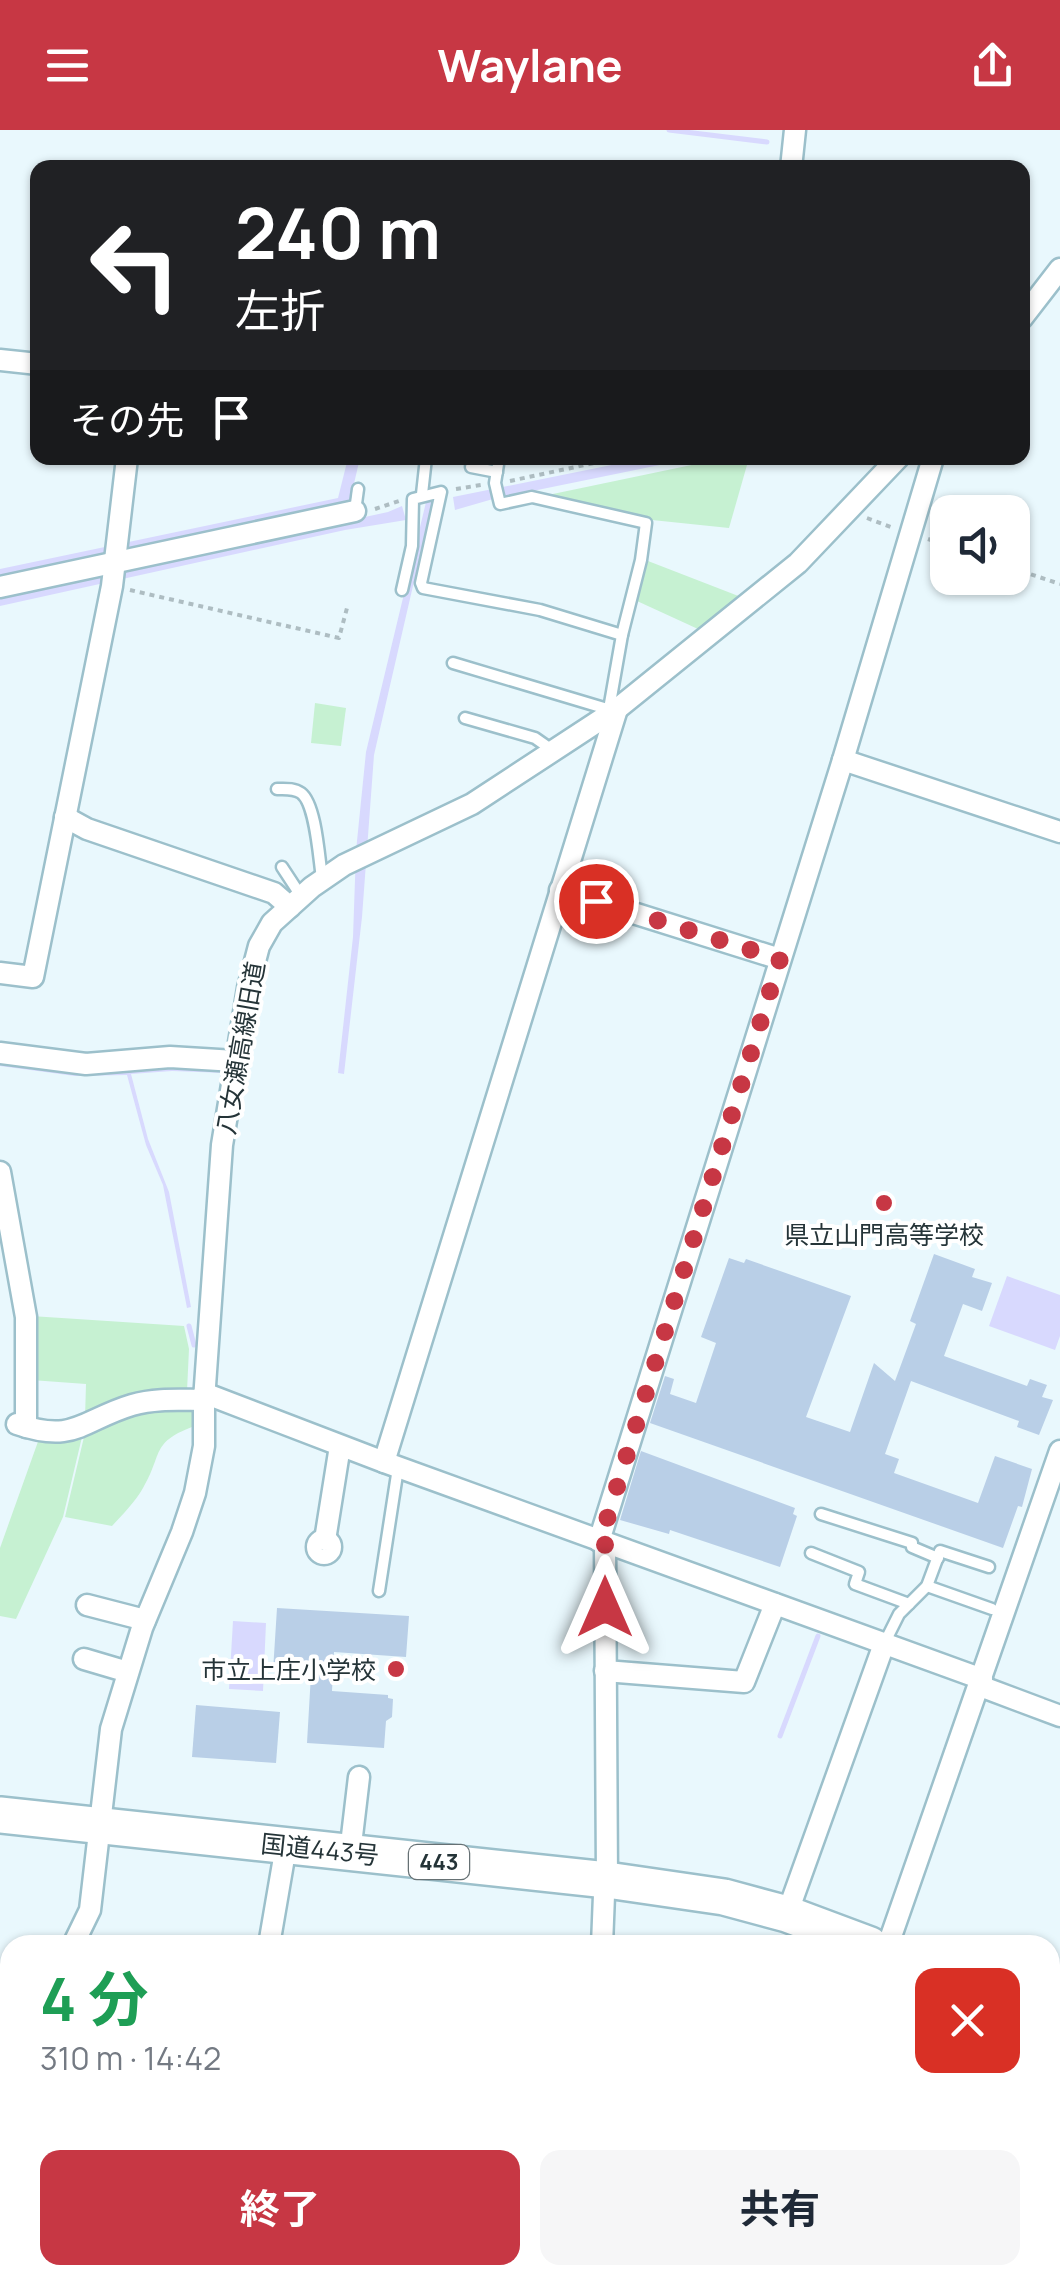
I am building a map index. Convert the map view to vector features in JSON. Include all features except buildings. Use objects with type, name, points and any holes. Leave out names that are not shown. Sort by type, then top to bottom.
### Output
[{"type":"highway","name":"国道443号","points":[[0,1815],[350,1853],[606,1887],[724,1897],[843,1935]]},
{"type":"street","points":[[792,160],[795,130]]},
{"type":"street","points":[[1030,308],[1060,269]]},
{"type":"street","points":[[0,360],[30,363]]},
{"type":"street","points":[[0,972],[32,976],[112,586],[126,465]]},
{"type":"street","name":"八女瀬高線旧道","points":[[79,1935],[90,1910],[111,1729],[145,1620],[195,1493],[204,1446],[222,1145],[259,946],[272,923],[322,880],[472,804],[556,752],[613,710],[798,563],[891,465]]},
{"type":"street","points":[[603,1935],[606,1672],[602,1542],[931,465]]},
{"type":"street","points":[[0,587],[355,511]]},
{"type":"street","points":[[391,1465],[613,710]]},
{"type":"street","points":[[842,760],[1060,832]]},
{"type":"street","points":[[65,816],[87,829],[296,901]]},
{"type":"street","points":[[560,890],[780,959]]},
{"type":"street","points":[[0,1053],[86,1064],[170,1057],[235,1061]]},
{"type":"street","points":[[0,1172],[26,1317],[21,1425],[62,1434],[127,1406],[204,1396],[884,1644],[1060,1716]]},
{"type":"street","points":[[325,1540],[340,1446]]},
{"type":"street","points":[[892,1935],[1060,1452]]},
{"type":"street","points":[[88,1604],[145,1620]]},
{"type":"street","points":[[606,1672],[744,1682],[774,1604]]},
{"type":"street","points":[[791,1904],[884,1644]]},
{"type":"street","points":[[84,1659],[128,1672]]},
{"type":"street","points":[[350,1853],[359,1777]]},
{"type":"street","points":[[271,1935],[286,1846]]},
{"type":"lane","points":[[402,590],[424,465]]},
{"type":"lane","points":[[453,663],[613,710],[622,635],[646,523],[532,496],[500,504],[498,465]]},
{"type":"lane","points":[[471,467],[496,478]]},
{"type":"lane","points":[[355,511],[358,488]]},
{"type":"lane","points":[[417,496],[441,492],[423,588],[540,610],[622,635]]},
{"type":"lane","points":[[465,718],[534,738],[556,752]]},
{"type":"lane","points":[[277,788],[304,795],[312,813],[322,880]]},
{"type":"lane","points":[[282,868],[296,901]]},
{"type":"lane","points":[[379,1590],[391,1465]]},
{"type":"lane","points":[[820,1514],[912,1543],[912,1548],[938,1558]]},
{"type":"lane","points":[[884,1644],[899,1614],[927,1586],[940,1551],[989,1568]]},
{"type":"lane","points":[[811,1553],[859,1572],[855,1584],[909,1604]]},
{"type":"lane","points":[[927,1586],[992,1609]]},
{"type":"path","points":[[441,492],[496,478],[537,478],[587,465]]},
{"type":"path","points":[[355,511],[417,496]]},
{"type":"path","points":[[1030,574],[1060,584]]},
{"type":"path","points":[[112,586],[339,638],[347,608]]},
{"type":"green space","points":[[692,465],[747,465],[729,528],[652,520],[548,495]]},
{"type":"green space","points":[[648,561],[741,597],[698,629],[637,601]]},
{"type":"green space","points":[[315,703],[346,708],[341,746],[311,743]]},
{"type":"green space","points":[[31,1316],[184,1326],[189,1349],[187,1391],[85,1418],[86,1384],[31,1380]]},
{"type":"green space","points":[[192,1406],[192,1427],[163,1445],[140,1493],[112,1526],[65,1517],[84,1437],[122,1417]]},
{"type":"green space","points":[[40,1436],[70,1440],[82,1437],[63,1517],[16,1619],[0,1616],[0,1548]]},
{"type":"water","points":[[346,465],[358,465],[348,505],[0,581],[0,569],[338,498]]},
{"type":"water","points":[[611,465],[660,465],[455,510],[453,497]]},
{"type":"water","points":[[427,498],[433,499],[374,755],[362,917],[344,1074],[338,1073],[353,937],[356,851],[366,752]]},
{"type":"water","points":[[402,506],[406,520],[0,606],[0,596]]},
{"type":"water","points":[[0,1062],[105,1073],[175,1067],[225,1069],[225,1073],[131,1074],[148,1139],[169,1192],[191,1307],[187,1308],[163,1185],[146,1145],[127,1075],[75,1076],[0,1066]]},
{"type":"water","points":[[1007,1276],[1060,1295],[1060,1336],[1055,1350],[989,1326]]},
{"type":"water","points":[[233,1621],[266,1623],[263,1691],[229,1689]]},
{"type":"waterway","points":[[669,130],[767,142]]},
{"type":"waterway","points":[[189,1326],[194,1345]]},
{"type":"waterway","points":[[780,1736],[818,1636]]},
{"type":"place","name":"県立山門高等学校","points":[[884,1203]]},
{"type":"place","name":"市立上庄小学校","points":[[396,1669]]},
{"type":"route","points":[[596,901],[780,959],[600,1542],[605,1543],[605,1607]]}]
